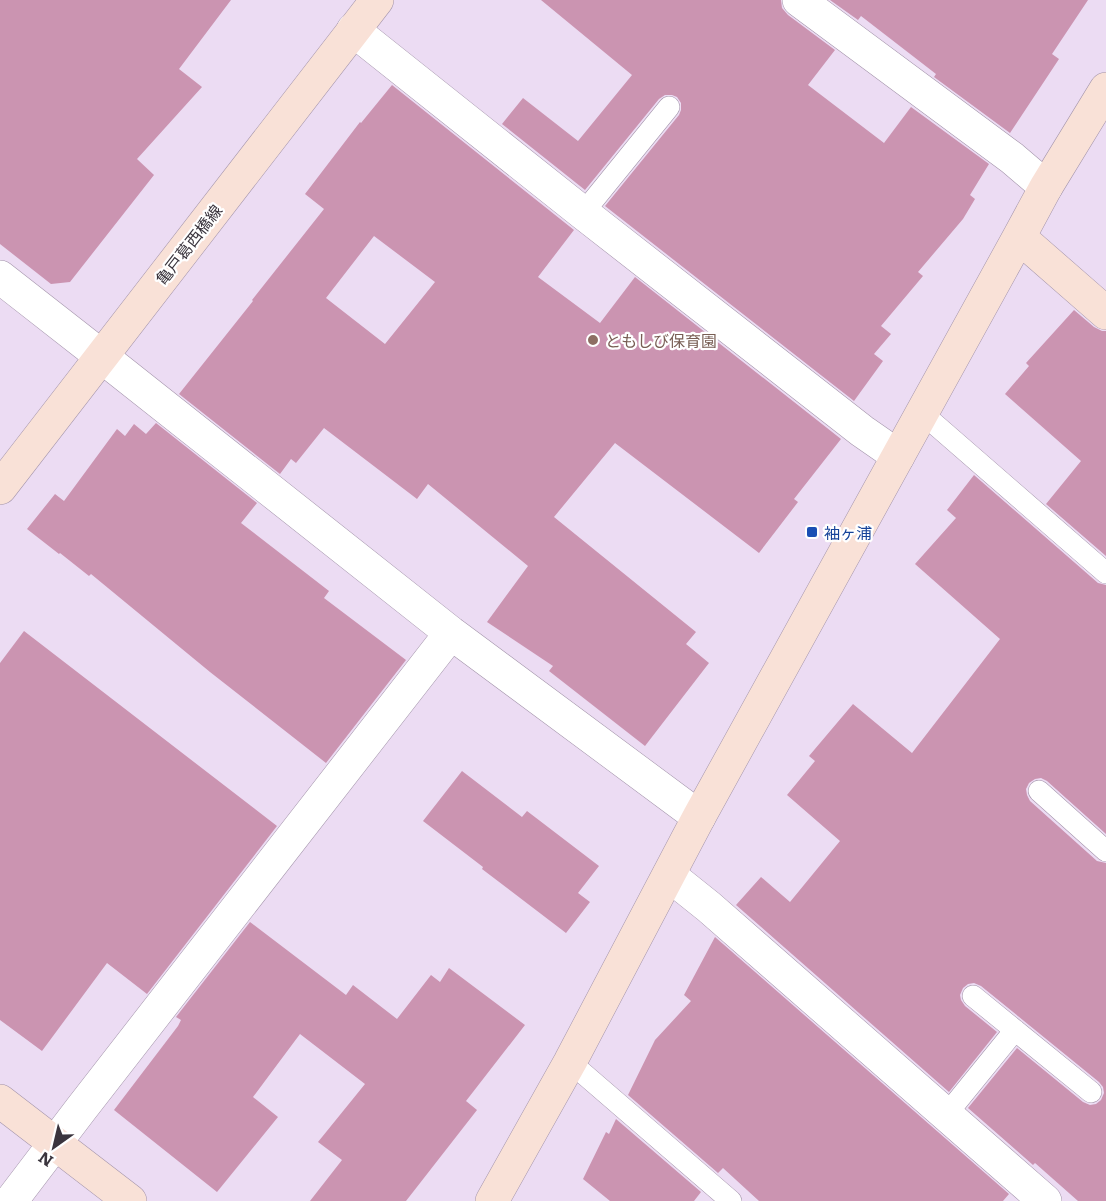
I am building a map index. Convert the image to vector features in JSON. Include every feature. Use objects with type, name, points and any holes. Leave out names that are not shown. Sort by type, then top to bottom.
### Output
[{"type":"street","name":"亀戸葛西橋線","points":[[0,488],[376,0]]},
{"type":"street","points":[[799,0],[1012,158],[1046,187]]},
{"type":"street","points":[[353,30],[583,213],[862,431],[898,456]]},
{"type":"street","points":[[492,1201],[570,1062],[699,817],[1046,187],[1106,89]]},
{"type":"street","points":[[1019,237],[1106,313]]},
{"type":"street","points":[[0,278],[451,633],[699,817]]},
{"type":"street","points":[[11,1201],[451,633]]},
{"type":"street","points":[[669,875],[709,907],[1045,1201]]},
{"type":"street","points":[[0,1101],[130,1201]]},
{"type":"lane","points":[[583,213],[669,107]]},
{"type":"lane","points":[[922,412],[1106,573]]},
{"type":"lane","points":[[1039,791],[1106,851]]},
{"type":"lane","points":[[973,996],[1091,1092]]},
{"type":"lane","points":[[946,1115],[1016,1030]]},
{"type":"lane","points":[[570,1062],[731,1201]]},
{"type":"building","points":[[0,0],[231,0],[179,69],[202,87],[137,159],[154,175],[70,282],[51,284],[0,244]]},
{"type":"building","points":[[541,0],[781,0],[782,8],[788,15],[835,50],[808,85],[884,143],[911,107],[989,164],[970,195],[975,199],[963,219],[918,272],[923,276],[881,326],[891,334],[874,354],[883,361],[854,401],[605,206],[679,115],[681,103],[677,97],[665,95],[659,99],[585,190],[502,124],[523,98],[578,141],[632,75]]},
{"type":"building","points":[[830,0],[1088,0],[1052,54],[1059,59],[1010,133],[934,77],[936,74],[861,16],[858,20]]},
{"type":"building","points":[[392,85],[574,230],[538,277],[600,323],[635,277],[841,439],[794,499],[798,502],[759,553],[615,443],[554,517],[696,632],[686,644],[709,663],[645,746],[549,671],[553,666],[487,622],[528,566],[428,484],[417,499],[324,428],[296,463],[291,459],[280,474],[179,394],[324,209],[305,194]],"holes":[[[374,236],[435,282],[385,344],[326,298]]]},
{"type":"building","points":[[1074,310],[1094,327],[1106,331],[1106,556],[1046,504],[1081,461],[1005,394],[1029,366],[1026,363]]},
{"type":"building","points":[[156,423],[257,503],[241,523],[329,591],[324,598],[406,660],[326,763],[91,574],[89,576],[27,529],[55,494],[64,501],[117,429],[125,436],[134,424],[146,434]]},
{"type":"building","points":[[974,475],[1098,583],[1106,585],[1106,834],[1047,781],[1041,778],[1035,779],[1026,789],[1030,801],[1097,861],[1106,863],[1106,1201],[1078,1201],[968,1108],[1017,1048],[1083,1102],[1090,1105],[1096,1104],[1104,1093],[1099,1082],[981,986],[974,983],[968,984],[963,988],[960,995],[961,1000],[965,1006],[997,1032],[949,1092],[736,905],[761,877],[790,902],[840,841],[787,795],[815,761],[809,756],[853,704],[912,753],[1000,639],[915,564],[956,518],[947,510]]},
{"type":"building","points":[[24,631],[277,826],[147,994],[107,963],[42,1051],[0,1020],[0,663]]},
{"type":"building","points":[[462,771],[522,817],[527,811],[599,866],[578,893],[590,902],[566,933],[423,821]]},
{"type":"building","points":[[250,922],[346,995],[353,985],[397,1019],[431,975],[440,982],[449,968],[525,1025],[466,1101],[477,1110],[406,1201],[310,1201],[342,1160],[318,1142],[365,1084],[300,1034],[253,1097],[278,1117],[217,1192],[114,1110],[178,1026],[181,1020],[176,1017]]},
{"type":"building","points":[[715,937],[1009,1194],[1003,1201],[759,1201],[723,1168],[718,1173],[628,1095],[655,1040],[691,1001],[684,995]]},
{"type":"building","points":[[616,1119],[701,1192],[694,1201],[610,1201],[583,1179],[606,1132],[609,1134]]},
{"type":"place","name":"ともしび保育園","points":[[593,340]]},
{"type":"place","name":"袖ヶ浦","points":[[812,532]]}]
